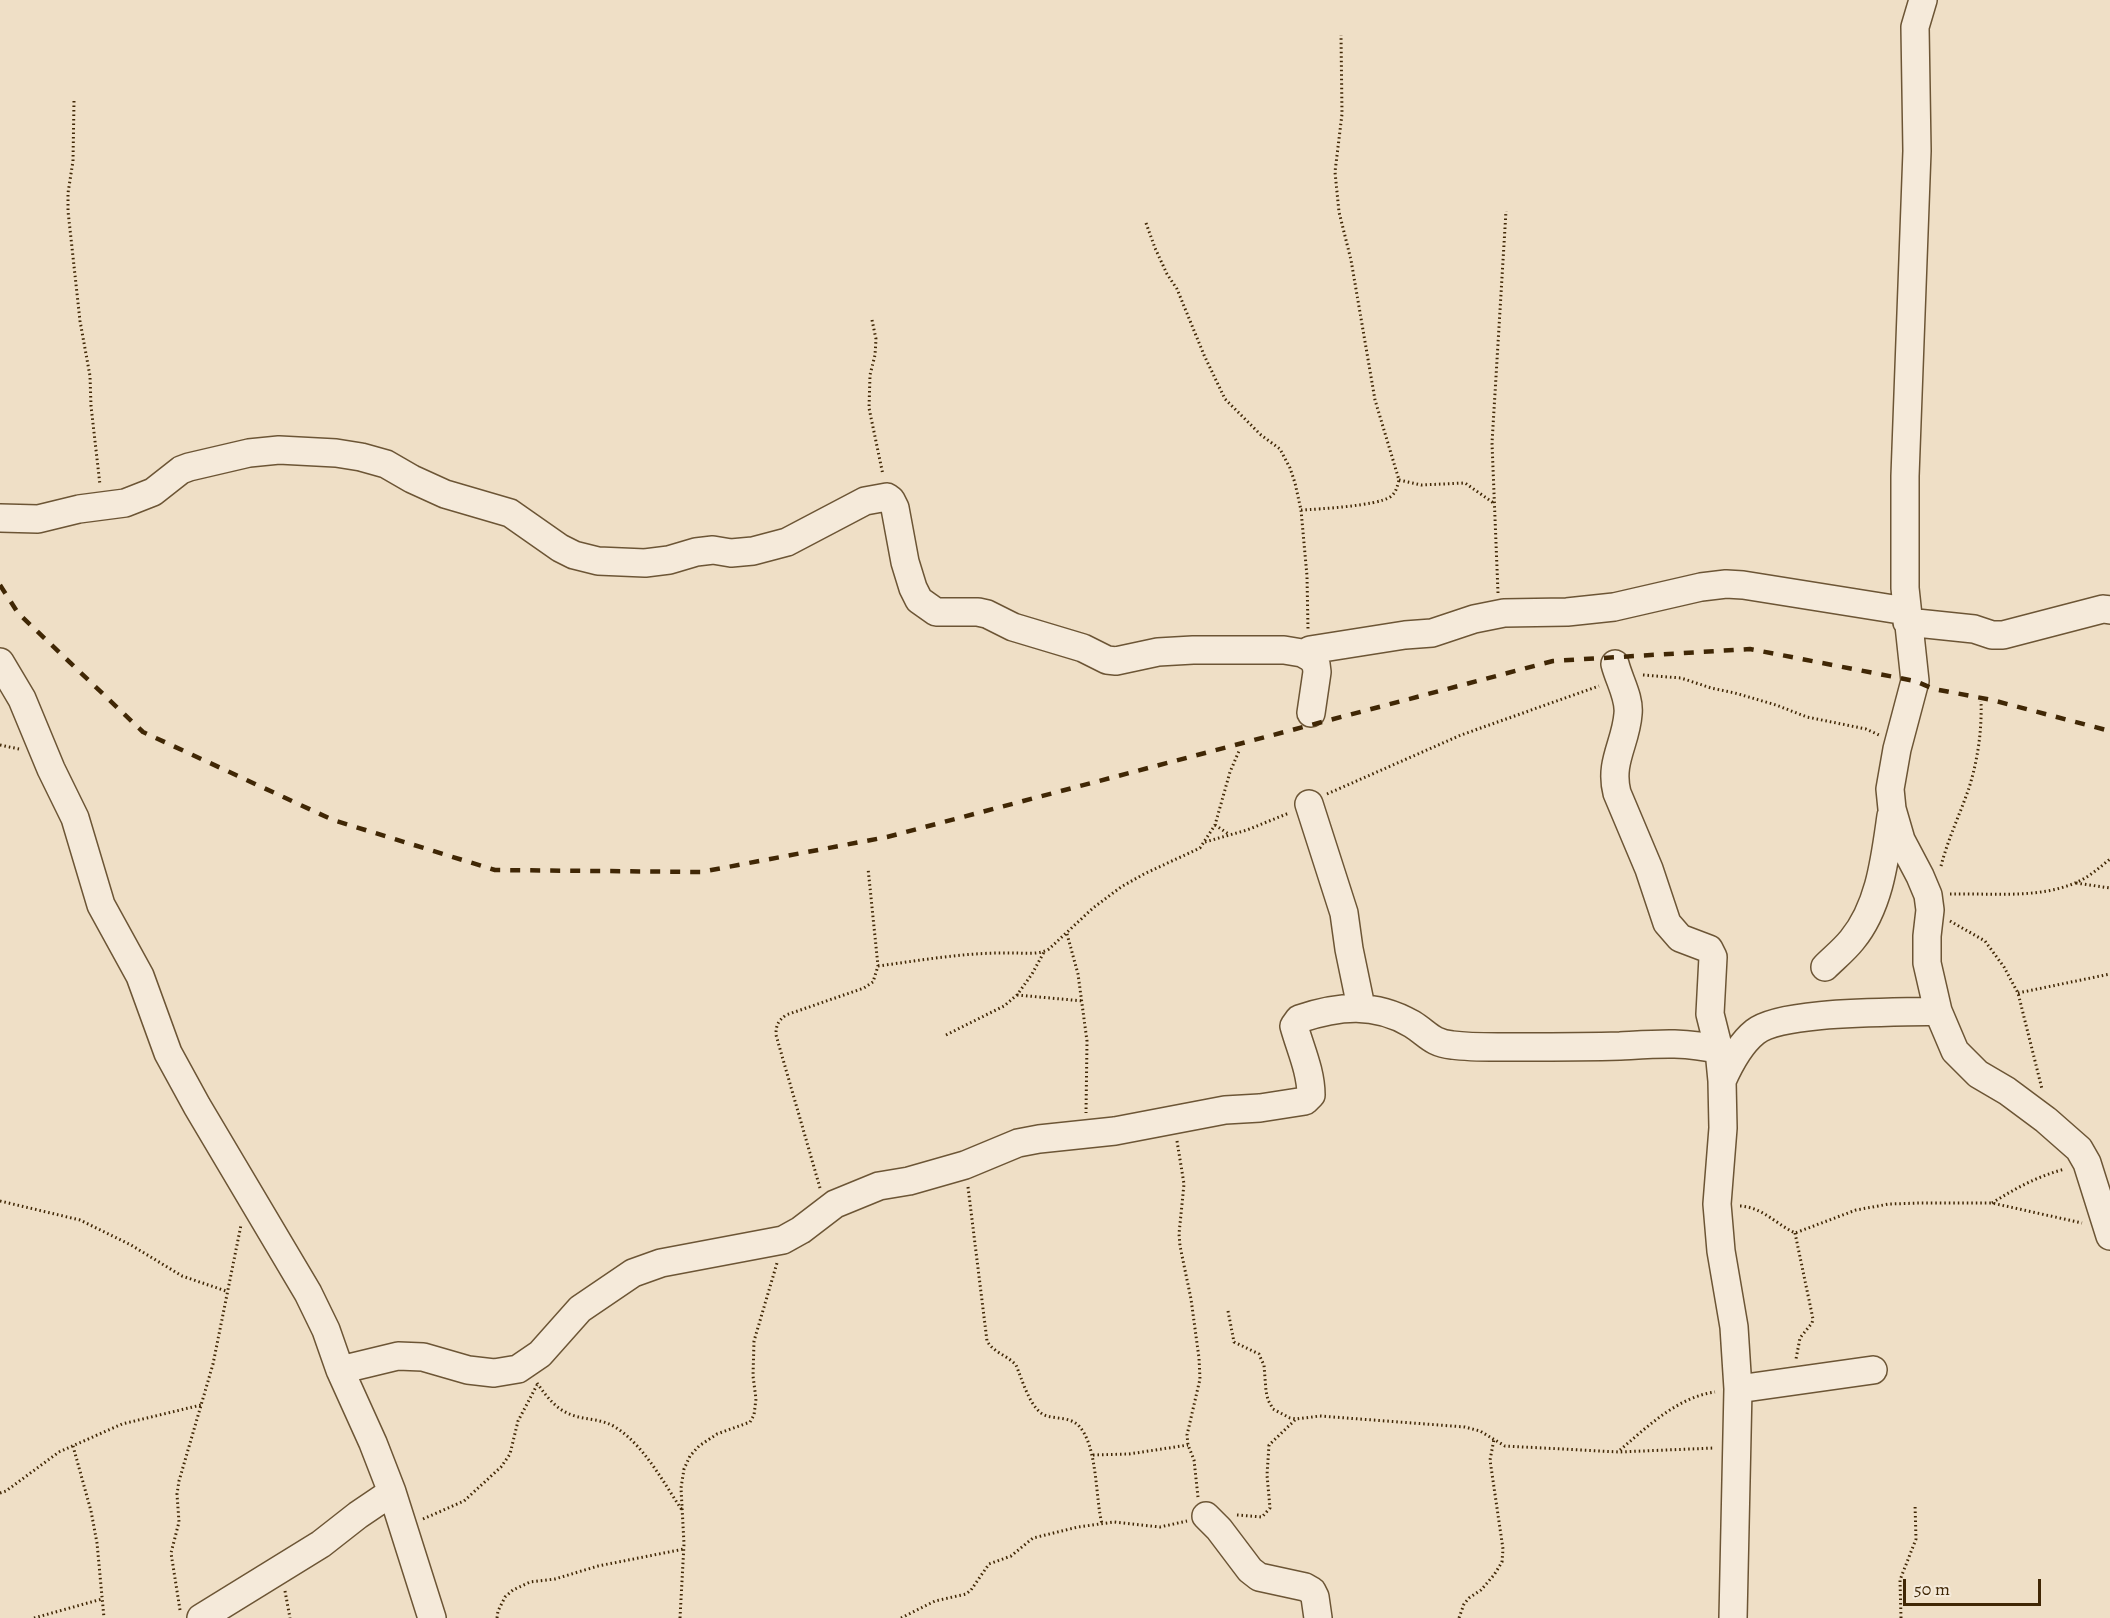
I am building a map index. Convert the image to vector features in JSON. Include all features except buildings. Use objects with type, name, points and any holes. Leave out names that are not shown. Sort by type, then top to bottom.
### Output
[{"type":"street","points":[[1923,0],[1915,27],[1917,151],[1905,476],[1905,588],[1915,681],[1897,749],[1890,789],[1892,810],[1901,840],[1932,900],[1927,963],[1938,1011],[1955,1051],[1978,1074],[2007,1091],[2046,1120],[2079,1149],[2086,1163],[2109,1232]]},
{"type":"street","points":[[0,518],[38,519],[138,499],[160,488],[181,470],[189,467],[249,453],[279,450],[336,453],[386,464],[446,494],[510,513],[560,548],[574,555],[598,561],[645,562],[669,560],[696,552],[713,550],[731,553],[770,548],[806,533],[866,501],[887,497],[895,508],[905,562],[913,588],[919,600],[936,612],[987,614],[1012,627],[1083,648],[1107,660],[1116,661],[1158,652],[1193,650],[1284,650],[1302,653],[1316,664],[1317,672],[1311,713]]},
{"type":"street","points":[[1310,650],[1432,633],[1474,619],[1498,614],[1567,612],[1614,606],[1726,584],[1743,585],[1974,629],[1992,635],[2003,635],[2103,609],[2110,610]]},
{"type":"street","points":[[0,662],[22,699],[51,769],[75,818],[101,905],[140,976],[168,1053],[196,1106],[308,1293],[326,1330],[340,1370],[392,1492],[432,1618]]},
{"type":"street","points":[[1617,670],[1628,713],[1616,755],[1614,782],[1617,793],[1649,869],[1667,923],[1680,938],[1704,946],[1711,952],[1710,1014],[1719,1050],[1722,1081],[1723,1128],[1717,1204],[1721,1251],[1734,1327],[1738,1389],[1733,1618]]},
{"type":"street","points":[[1309,804],[1344,913],[1361,1007]]},
{"type":"street","points":[[1825,967],[1852,940],[1873,902],[1880,882],[1892,810]]},
{"type":"street","points":[[340,1370],[398,1356],[423,1357],[468,1370],[528,1376],[540,1354],[580,1309],[633,1273],[661,1263],[783,1240],[801,1230],[835,1204],[879,1186],[909,1181],[965,1165],[1018,1143],[1115,1131],[1225,1110],[1260,1108],[1308,1099],[1311,1095],[1311,1087],[1303,1051],[1294,1026],[1295,1022],[1336,1009],[1361,1007],[1383,1011],[1404,1019],[1434,1042],[1451,1045],[1578,1047],[1697,1044],[1719,1050]]},
{"type":"street","points":[[1722,1081],[1740,1049],[1755,1032],[1768,1024],[1792,1018],[1938,1011]]},
{"type":"street","points":[[1738,1389],[1873,1370]]},
{"type":"street","points":[[201,1618],[321,1544],[357,1515],[392,1492]]},
{"type":"street","points":[[1203,1516],[1225,1536],[1250,1570],[1259,1577],[1305,1587],[1312,1591],[1318,1618]]},
{"type":"path","points":[[1301,510],[1337,508],[1387,498],[1395,492],[1399,480],[1375,400],[1356,288],[1339,212],[1335,172],[1342,114],[1341,35]]},
{"type":"path","points":[[74,101],[73,161],[68,211],[80,321],[90,376],[100,485],[98,498],[90,508]]},
{"type":"path","points":[[1498,614],[1492,443],[1506,211]]},
{"type":"path","points":[[1146,223],[1155,248],[1177,289],[1225,399],[1247,423],[1280,449],[1296,483],[1307,576],[1310,650]]},
{"type":"path","points":[[872,320],[876,339],[870,375],[869,408],[887,497]]},
{"type":"path","points":[[1399,480],[1421,485],[1465,483],[1495,504]]},
{"type":"path","points":[[1204,842],[1273,820],[1340,787],[1461,735],[1596,687],[1617,670],[1681,678],[1776,705],[1807,717],[1866,729],[1878,734],[1897,749]]},
{"type":"path","points":[[1932,900],[1941,865],[1970,786],[1979,743],[1981,701]]},
{"type":"path","points":[[946,1035],[1004,1006],[1017,995],[1044,952],[1067,934],[1093,908],[1121,887],[1200,848],[1215,825],[1230,772],[1239,751]]},
{"type":"path","points":[[1215,825],[1230,835]]},
{"type":"path","points":[[1932,900],[2035,893],[2075,883],[2110,859]]},
{"type":"path","points":[[826,1210],[776,1035],[776,1026],[786,1015],[870,985],[876,976],[878,966],[868,868]]},
{"type":"path","points":[[2075,883],[2110,888]]},
{"type":"path","points":[[1932,900],[1985,941],[2004,967],[2018,993],[2041,1084],[2046,1120]]},
{"type":"path","points":[[1067,934],[1083,1001],[1088,1041],[1086,1134]]},
{"type":"path","points":[[878,966],[958,955],[1044,952]]},
{"type":"path","points":[[2018,993],[2110,975]]},
{"type":"path","points":[[1017,995],[1083,1001]]},
{"type":"path","points":[[1173,1121],[1184,1184],[1179,1246],[1191,1299],[1200,1378],[1187,1435],[1196,1470],[1203,1516]]},
{"type":"path","points":[[1992,1203],[2043,1174],[2086,1163]]},
{"type":"path","points":[[965,1165],[987,1341],[991,1347],[1016,1365],[1031,1399],[1042,1414],[1070,1420],[1085,1435],[1093,1455],[1097,1505],[1102,1524]]},
{"type":"path","points":[[0,1202],[80,1220],[131,1245],[182,1276],[226,1291]]},
{"type":"path","points":[[1717,1204],[1749,1206],[1763,1212],[1784,1228],[1795,1233],[1856,1210],[1889,1204],[1961,1202],[1992,1203],[2109,1232]]},
{"type":"path","points":[[181,1618],[171,1553],[179,1522],[177,1494],[213,1364],[241,1224]]},
{"type":"path","points":[[1795,1233],[1813,1319],[1798,1344],[1796,1381]]},
{"type":"path","points":[[680,1618],[684,1550],[681,1488],[684,1469],[690,1456],[699,1446],[717,1434],[750,1422],[754,1416],[756,1399],[753,1376],[754,1341],[783,1240]]},
{"type":"path","points":[[1228,1311],[1234,1342],[1259,1354],[1264,1365],[1266,1390],[1273,1409],[1296,1419],[1320,1416],[1465,1427],[1480,1431],[1504,1446],[1619,1452],[1737,1448]]},
{"type":"path","points":[[528,1376],[547,1397],[567,1413],[606,1422],[627,1437],[640,1450],[683,1511]]},
{"type":"path","points":[[403,1527],[464,1501],[488,1481],[510,1454],[528,1376]]},
{"type":"path","points":[[1619,1452],[1654,1421],[1679,1405],[1701,1394],[1738,1389]]},
{"type":"path","points":[[0,1493],[18,1483],[45,1461],[72,1446],[122,1424],[201,1405]]},
{"type":"path","points":[[901,1618],[935,1601],[966,1594],[989,1564],[1011,1556],[1033,1538],[1061,1530],[1114,1522],[1160,1527],[1203,1516],[1262,1517],[1266,1515],[1269,1508],[1267,1475],[1269,1445],[1296,1419]]},
{"type":"path","points":[[1459,1618],[1464,1605],[1487,1584],[1502,1562],[1503,1549],[1490,1460],[1494,1439]]},
{"type":"path","points":[[1093,1455],[1130,1454],[1188,1445]]},
{"type":"path","points":[[72,1446],[98,1543],[104,1618]]},
{"type":"path","points":[[1901,1618],[1900,1580],[1916,1539],[1915,1504]]},
{"type":"path","points":[[497,1618],[505,1597],[513,1590],[530,1582],[555,1578],[598,1566],[684,1550]]},
{"type":"path","points":[[34,1618],[102,1599]]},
{"type":"railway","points":[[0,585],[18,613],[143,732],[333,820],[495,870],[701,872],[887,837],[1553,661],[1750,649],[1915,681],[1934,689],[1992,700],[2110,731]]}]
